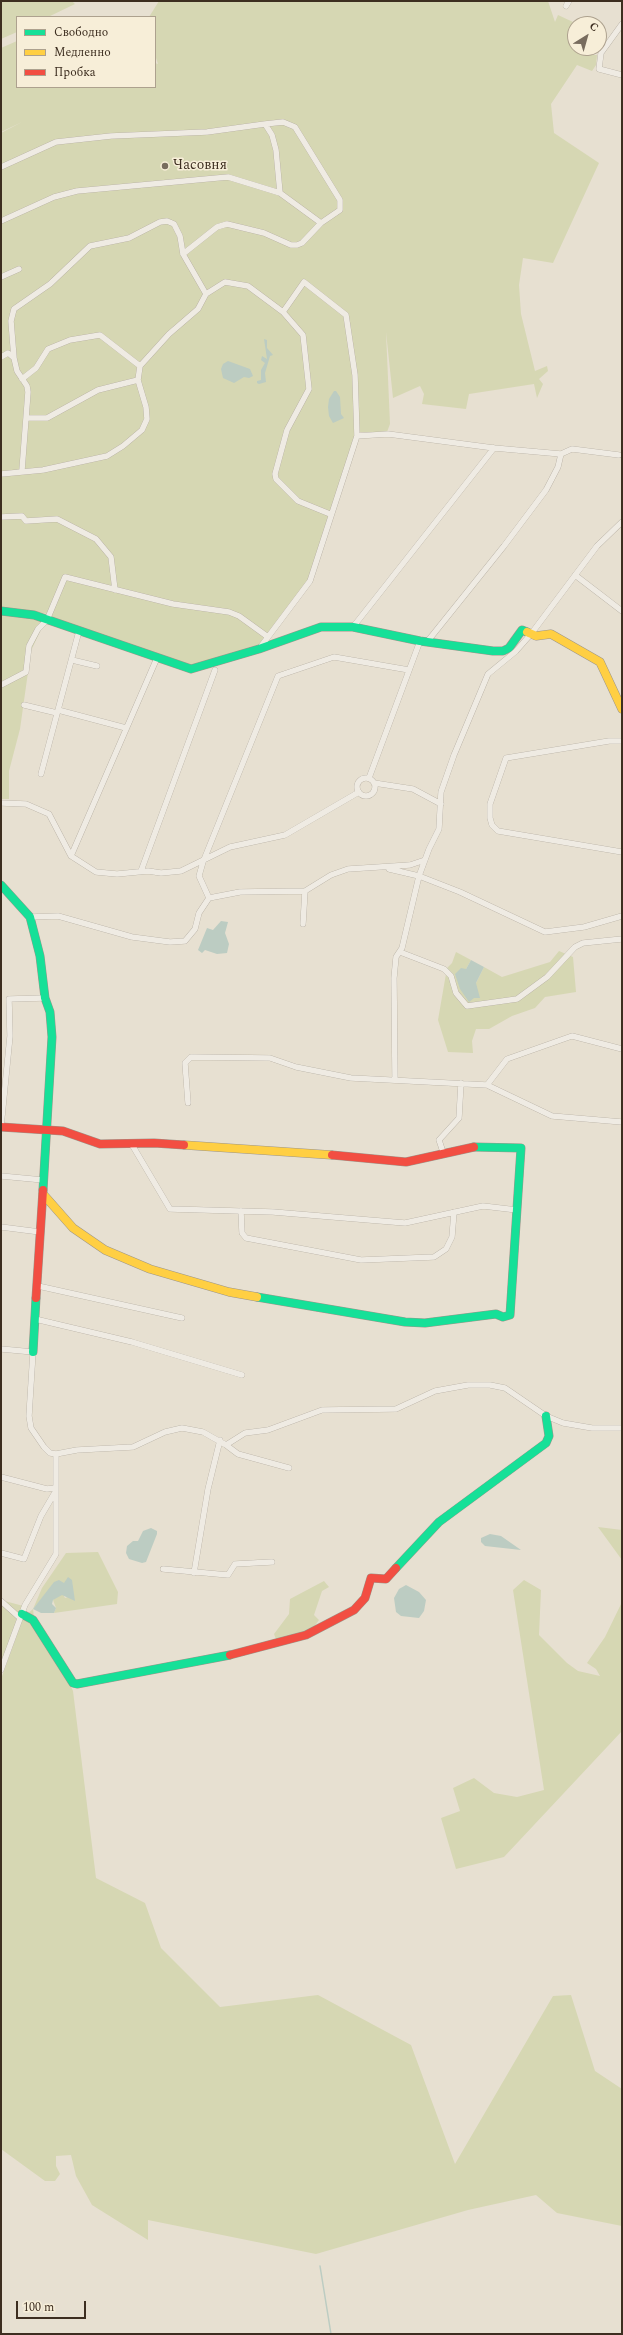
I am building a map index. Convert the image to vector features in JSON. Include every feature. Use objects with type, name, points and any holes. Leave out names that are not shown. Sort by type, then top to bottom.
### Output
[{"type":"street","points":[[622,24],[601,53],[599,69],[622,75]]},
{"type":"street","points":[[1,167],[56,142],[111,136],[207,132],[283,122],[295,127],[340,200],[340,210],[321,223],[302,243],[291,245],[264,233],[227,224],[217,226],[183,254]]},
{"type":"street","points":[[265,124],[272,135],[276,150],[280,193]]},
{"type":"street","points":[[1,221],[54,197],[84,191],[228,177],[280,193],[321,223]]},
{"type":"street","points":[[22,470],[28,392],[22,379],[16,371],[11,321],[14,309],[50,284],[90,246],[129,238],[160,222],[167,221],[174,224],[180,236],[183,254],[206,294]]},
{"type":"street","points":[[1,277],[18,269]]},
{"type":"street","points":[[1,474],[22,470],[43,470],[107,456],[123,446],[142,430],[147,419],[146,406],[138,380],[140,366],[169,334],[198,309],[206,294],[225,282],[248,286],[283,312],[303,335],[308,389],[287,430],[275,474],[276,479],[298,501],[330,514]]},
{"type":"street","points":[[259,649],[310,581],[330,514],[357,436],[355,375],[346,315],[304,282],[283,312]]},
{"type":"street","points":[[22,379],[36,368],[48,349],[70,340],[100,335],[140,366]]},
{"type":"street","points":[[1,357],[8,353],[14,358]]},
{"type":"street","points":[[27,418],[47,418],[98,390],[138,380]]},
{"type":"street","points":[[357,436],[388,434],[494,448],[561,454],[572,449],[619,455]]},
{"type":"street","points":[[353,627],[494,448]]},
{"type":"street","points":[[369,778],[408,670],[423,641],[504,546],[546,490],[558,467],[561,454]]},
{"type":"street","points":[[1,517],[22,516],[26,522],[57,519],[96,539],[111,557],[115,590]]},
{"type":"street","points":[[395,1079],[394,978],[396,957],[400,952],[419,876],[439,829],[441,792],[454,755],[488,674],[516,651],[531,634],[596,546],[622,522]]},
{"type":"street","points":[[575,575],[622,611]]},
{"type":"street","points":[[1,685],[26,672],[29,646],[38,629],[47,620],[64,577],[173,604],[229,612],[239,616],[268,637]]},
{"type":"street","points":[[1,611],[34,615],[191,669],[259,649],[321,627],[353,627],[462,648],[503,651],[510,648],[522,630],[536,636],[551,634],[600,662],[622,709]]},
{"type":"street","points":[[41,774],[79,631]]},
{"type":"street","points":[[209,898],[199,876],[203,862],[278,676],[334,656],[408,670]]},
{"type":"street","points":[[70,856],[157,658]]},
{"type":"street","points":[[72,660],[97,666]]},
{"type":"street","points":[[141,871],[215,670]]},
{"type":"street","points":[[24,704],[126,728]]},
{"type":"street","points":[[622,741],[609,741],[506,758],[490,804],[490,818],[492,825],[498,831],[622,852]]},
{"type":"street","points":[[359,792],[359,782],[364,778],[369,778]]},
{"type":"street","points":[[359,792],[364,795],[372,793],[375,789],[374,783],[369,778]]},
{"type":"street","points":[[374,783],[413,789],[441,804]]},
{"type":"street","points":[[1,802],[26,804],[49,814],[70,856],[96,872],[117,874],[141,871],[181,871],[203,862],[230,847],[285,835],[359,792]]},
{"type":"street","points":[[30,917],[58,916],[132,937],[170,942],[184,941],[195,929],[199,914],[209,898],[240,892],[305,891],[331,876],[348,869],[410,865],[425,860]]},
{"type":"street","points":[[379,867],[419,876],[460,892],[545,932],[577,929],[622,916]]},
{"type":"street","points":[[1,884],[30,917],[40,956],[44,998],[50,1012],[52,1037],[29,1416],[31,1428],[44,1447],[56,1454],[77,1450],[133,1447],[165,1432],[182,1428],[203,1432],[220,1440],[238,1454],[289,1468]]},
{"type":"street","points":[[303,924],[305,891]]},
{"type":"street","points":[[400,952],[444,969],[451,976],[456,994],[467,1006],[517,999],[547,977],[575,947],[590,940],[622,940]]},
{"type":"street","points":[[43,1194],[51,1201],[73,1228],[105,1250],[150,1269],[229,1292],[253,1297],[301,1303],[388,1320],[425,1323],[496,1314],[503,1317],[510,1315],[521,1148],[478,1146],[406,1162],[279,1150],[243,1150],[131,1144],[100,1144],[63,1131],[47,1129],[38,1131],[1,1127],[10,1036],[9,999],[44,998]]},
{"type":"street","points":[[486,1084],[507,1059],[572,1036],[622,1049]]},
{"type":"street","points":[[188,1103],[185,1063],[191,1057],[270,1058],[296,1067],[335,1075],[486,1084],[552,1116],[622,1122]]},
{"type":"street","points":[[442,1148],[439,1140],[459,1118],[461,1083]]},
{"type":"street","points":[[131,1144],[170,1209],[241,1211],[404,1223],[483,1206],[517,1210]]},
{"type":"street","points":[[1,1176],[43,1180]]},
{"type":"street","points":[[241,1211],[242,1233],[246,1238],[361,1260],[434,1257],[446,1249],[452,1237],[454,1212]]},
{"type":"street","points":[[1,1227],[40,1232]]},
{"type":"street","points":[[38,1286],[182,1318]]},
{"type":"street","points":[[35,1319],[132,1342],[242,1375]]},
{"type":"street","points":[[1,1349],[33,1352]]},
{"type":"street","points":[[226,1445],[245,1433],[268,1430],[322,1410],[396,1409],[435,1391],[468,1385],[490,1385],[505,1388],[546,1416],[576,1426],[622,1428]]},
{"type":"street","points":[[1,1600],[21,1616],[33,1620],[73,1683],[77,1684],[225,1656],[306,1635],[358,1607],[365,1598],[370,1578],[386,1579],[439,1522],[546,1443],[549,1436],[546,1416]]},
{"type":"street","points":[[194,1573],[207,1497],[220,1440]]},
{"type":"street","points":[[1,1670],[21,1616],[34,1588],[56,1554],[57,1529],[54,1494],[57,1469],[56,1454]]},
{"type":"street","points":[[1,1477],[47,1489],[55,1488]]},
{"type":"street","points":[[1,1553],[24,1558],[41,1516],[54,1494]]},
{"type":"street","points":[[162,1569],[228,1575],[235,1564],[272,1562]]},
{"type":"green space","points":[[1,1],[72,1],[75,4],[50,16],[16,16],[16,32],[1,39]]},
{"type":"green space","points":[[159,1],[548,1],[555,22],[558,15],[567,19],[567,56],[597,56],[596,65],[592,71],[577,65],[551,104],[554,133],[599,163],[553,263],[523,258],[519,285],[521,314],[535,371],[547,366],[548,371],[539,379],[543,384],[537,398],[534,384],[469,394],[466,409],[422,404],[424,394],[420,386],[393,398],[386,332],[390,424],[387,432],[360,432],[311,579],[260,645],[193,666],[56,621],[50,614],[1,608],[1,133],[22,122],[1,132],[1,48],[16,41],[16,88],[156,88],[156,63],[158,64],[156,58],[156,16],[150,16]]},
{"type":"green space","points":[[1,613],[33,618],[44,623],[31,651],[20,729],[9,771],[9,799],[1,799]]},
{"type":"green space","points":[[559,951],[573,957],[576,992],[545,997],[535,1008],[512,1016],[489,1029],[476,1029],[472,1041],[473,1053],[448,1052],[438,1020],[447,968],[452,963],[456,952],[471,960],[466,969],[476,983],[484,967],[502,977],[550,962]]},
{"type":"green space","points":[[598,1527],[622,1530],[622,1560]]},
{"type":"green space","points":[[98,1552],[118,1592],[117,1604],[54,1613],[56,1608],[53,1600],[57,1596],[63,1594],[65,1598],[74,1595],[71,1588],[64,1583],[45,1595],[33,1609],[42,1588],[66,1553]]},
{"type":"green space","points":[[524,1580],[541,1590],[539,1635],[567,1663],[578,1671],[600,1676],[596,1669],[587,1663],[605,1637],[622,1602],[622,1731],[504,1857],[456,1869],[441,1818],[460,1811],[453,1788],[474,1778],[494,1793],[517,1797],[544,1790],[513,1590]]},
{"type":"green space","points":[[324,1581],[329,1587],[322,1591],[314,1615],[319,1620],[311,1631],[277,1642],[274,1634],[289,1614],[290,1599]]},
{"type":"green space","points":[[1,1600],[27,1607],[1,1665]]},
{"type":"green space","points":[[33,1609],[35,1625],[73,1691],[96,1878],[145,1903],[161,1948],[220,2007],[318,1995],[411,2045],[455,2164],[553,1996],[571,1995],[595,2071],[622,2089],[622,2226],[557,2213],[536,2195],[468,2210],[316,2254],[148,2220],[148,2240],[92,2205],[76,2176],[71,2155],[56,2156],[56,2166],[60,2174],[55,2181],[45,2181],[1,2149],[1,1679],[23,1618]]},
{"type":"shaded area","points":[[264,339],[267,340],[267,348],[273,355],[270,356],[265,373],[266,382],[259,384],[257,381],[261,380],[261,370],[265,363],[261,360],[262,356],[267,359]]},
{"type":"shaded area","points":[[228,361],[250,369],[253,376],[249,378],[244,377],[234,383],[223,378],[221,369],[223,364]]},
{"type":"shaded area","points":[[334,391],[336,391],[340,397],[341,414],[344,418],[333,423],[329,416],[328,407],[329,399]]},
{"type":"shaded area","points":[[221,921],[228,922],[225,933],[229,944],[227,953],[217,954],[205,950],[202,953],[198,950],[207,928],[213,930]]},
{"type":"shaded area","points":[[471,960],[484,967],[476,983],[480,998],[474,998],[469,1002],[460,989],[455,974],[461,968],[466,969]]},
{"type":"shaded area","points":[[151,1528],[157,1531],[157,1534],[146,1562],[142,1563],[129,1559],[126,1553],[127,1546],[133,1541],[138,1541],[143,1531]]},
{"type":"shaded area","points":[[490,1534],[501,1536],[521,1550],[485,1546],[481,1542],[481,1538]]},
{"type":"shaded area","points":[[68,1577],[72,1580],[75,1601],[62,1595],[53,1600],[52,1604],[56,1608],[54,1613],[41,1613],[33,1609],[54,1582],[59,1580],[64,1583]]},
{"type":"shaded area","points":[[406,1585],[419,1592],[426,1600],[424,1611],[419,1618],[401,1616],[396,1612],[394,1598],[399,1589]]},
{"type":"waterway","points":[[320,2266],[331,2334]]},
{"type":"traffic: fast","points":[[1,611],[34,615],[191,669],[259,649],[321,627],[353,627],[420,641],[493,651],[503,651],[509,648],[522,630],[527,632]]},
{"type":"traffic: fast","points":[[1,885],[30,917],[40,956],[45,998],[50,1012],[52,1037],[43,1190]]},
{"type":"traffic: fast","points":[[257,1297],[405,1322],[425,1323],[496,1314],[503,1317],[510,1315],[521,1148],[474,1147]]},
{"type":"traffic: fast","points":[[33,1352],[36,1298]]},
{"type":"traffic: fast","points":[[396,1568],[439,1522],[546,1443],[549,1436],[546,1416]]},
{"type":"traffic: fast","points":[[22,1614],[33,1620],[73,1683],[77,1684],[230,1655]]},
{"type":"traffic: slow","points":[[527,632],[536,636],[551,634],[600,662],[622,709]]},
{"type":"traffic: slow","points":[[184,1145],[332,1155]]},
{"type":"traffic: slow","points":[[43,1194],[73,1228],[105,1250],[150,1269],[229,1292],[257,1297]]},
{"type":"traffic: jam","points":[[1,1127],[63,1131],[100,1144],[154,1143],[184,1145]]},
{"type":"traffic: jam","points":[[332,1155],[406,1162],[474,1147]]},
{"type":"traffic: jam","points":[[36,1298],[43,1190]]},
{"type":"traffic: jam","points":[[230,1655],[306,1635],[354,1610],[365,1598],[371,1578],[386,1579],[396,1568]]},
{"type":"place","name":"Часовня","points":[[165,166]]}]
